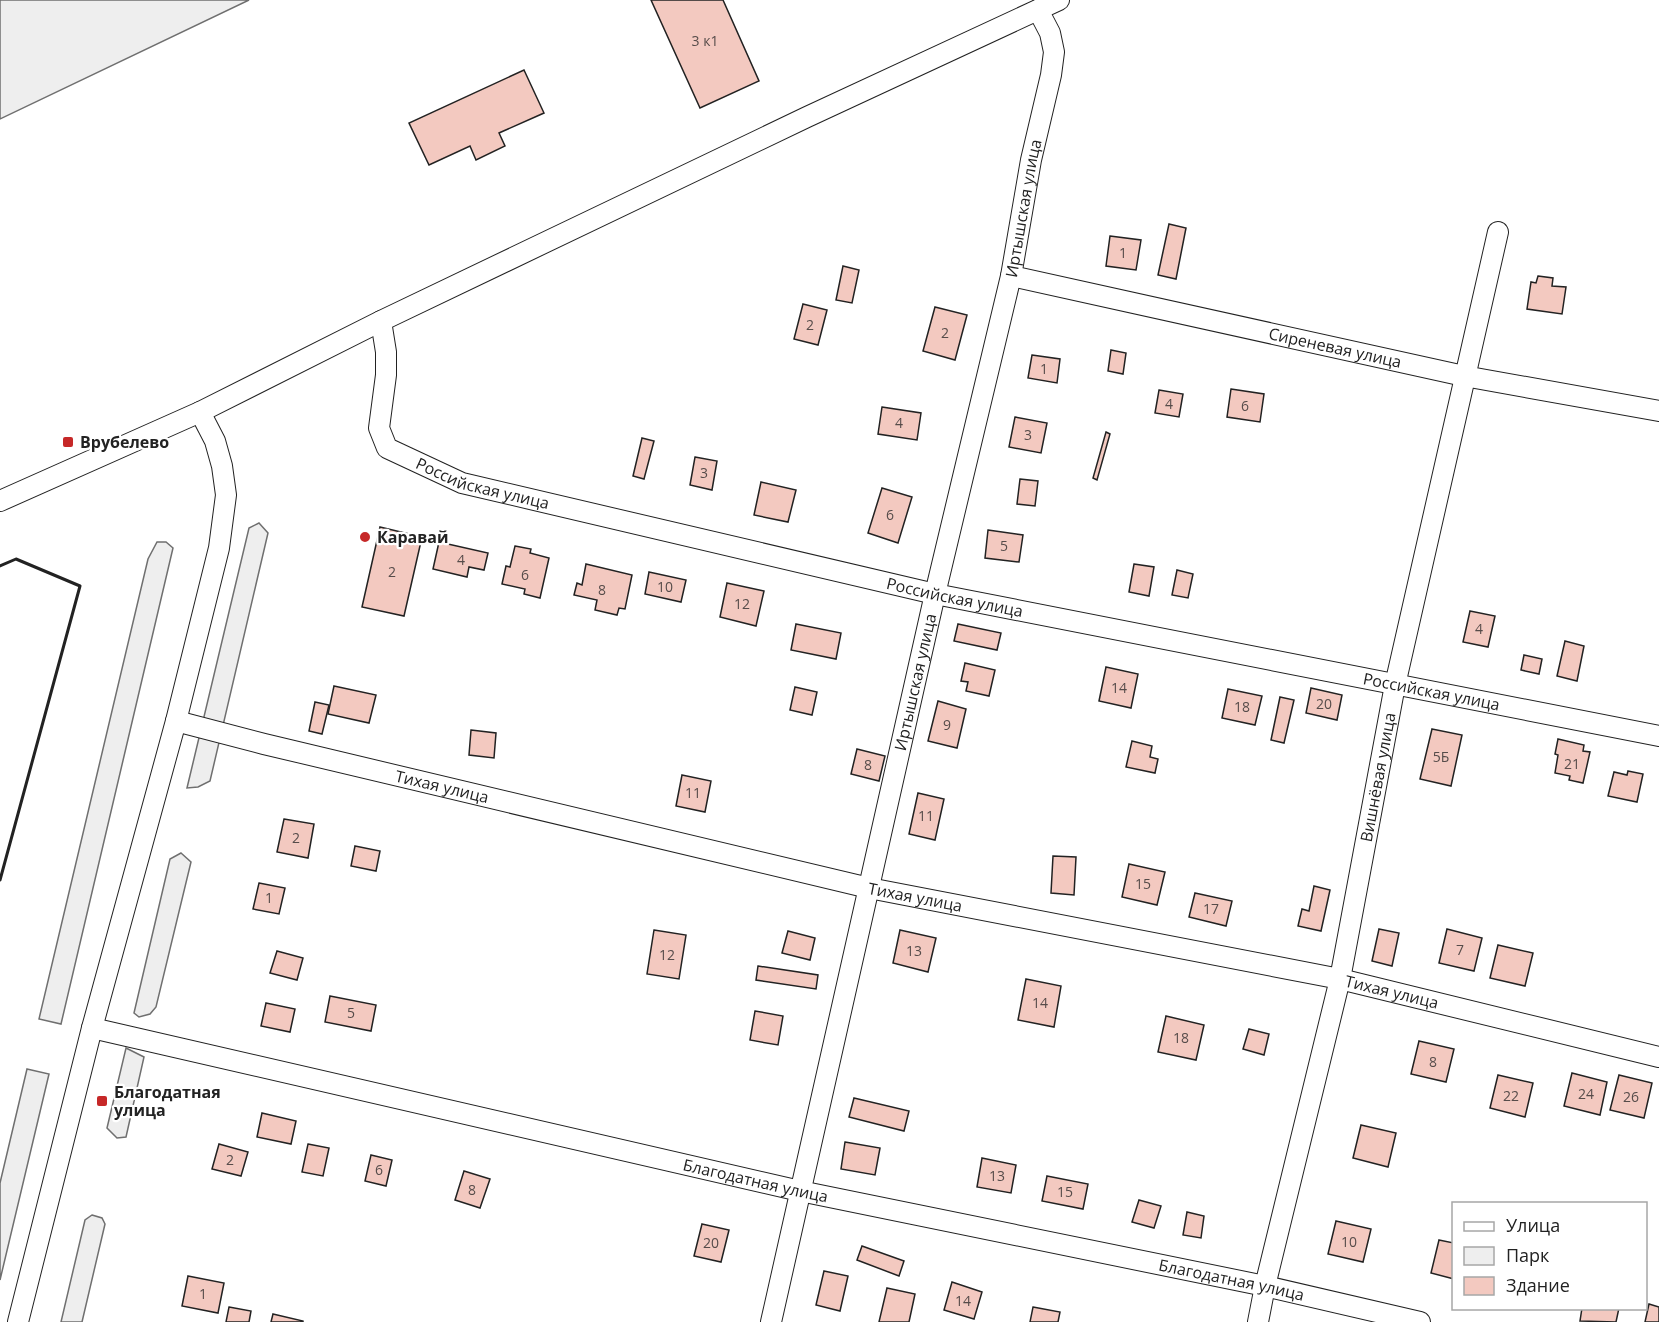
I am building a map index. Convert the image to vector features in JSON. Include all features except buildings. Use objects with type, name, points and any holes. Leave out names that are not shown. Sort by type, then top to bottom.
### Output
[{"type":"street","points":[[0,501],[200,412],[381,321],[807,117],[1059,0]]},
{"type":"street","name":"Иртышская улица","points":[[771,1322],[935,594],[1011,276],[1031,160],[1051,75],[1054,52],[1050,33],[1038,10]]},
{"type":"street","name":"Вишнёвая улица","points":[[1258,1322],[1340,979],[1395,685],[1498,232]]},
{"type":"street","name":"Сиреневая улица","points":[[1011,276],[1464,376],[1659,411]]},
{"type":"street","name":"Российская улица","points":[[381,321],[386,352],[386,375],[379,428],[387,447],[462,483],[935,594],[1659,736]]},
{"type":"street","points":[[18,1322],[92,1028],[176,721],[219,548],[226,495],[222,466],[215,441],[200,412]]},
{"type":"street","name":"Тихая улица","points":[[176,721],[276,747],[869,888],[1340,979],[1659,1057]]},
{"type":"street","name":"Благодатная улица","points":[[92,1028],[800,1191],[1265,1286],[1420,1322]]},
{"type":"green space","points":[[0,0],[249,0],[0,119]]},
{"type":"green space","points":[[259,523],[268,533],[210,781],[198,787],[187,788],[249,528]]},
{"type":"green space","points":[[157,542],[166,542],[173,548],[61,1024],[39,1019],[148,559]]},
{"type":"green space","points":[[181,853],[191,862],[156,1007],[150,1014],[139,1017],[134,1013],[170,859]]},
{"type":"green space","points":[[126,1048],[144,1057],[126,1137],[117,1138],[107,1128]]},
{"type":"green space","points":[[27,1069],[49,1074],[0,1280],[0,1183]]},
{"type":"green space","points":[[92,1215],[102,1218],[105,1224],[82,1322],[61,1322],[85,1220]]},
{"type":"wall","points":[[0,566],[16,559],[80,586],[0,880]]},
{"type":"place","name":"Врубелево","points":[[68,442]]},
{"type":"place","name":"Каравай","points":[[365,537]]},
{"type":"place","name":"Благодатная улица","points":[[102,1101]]}]
